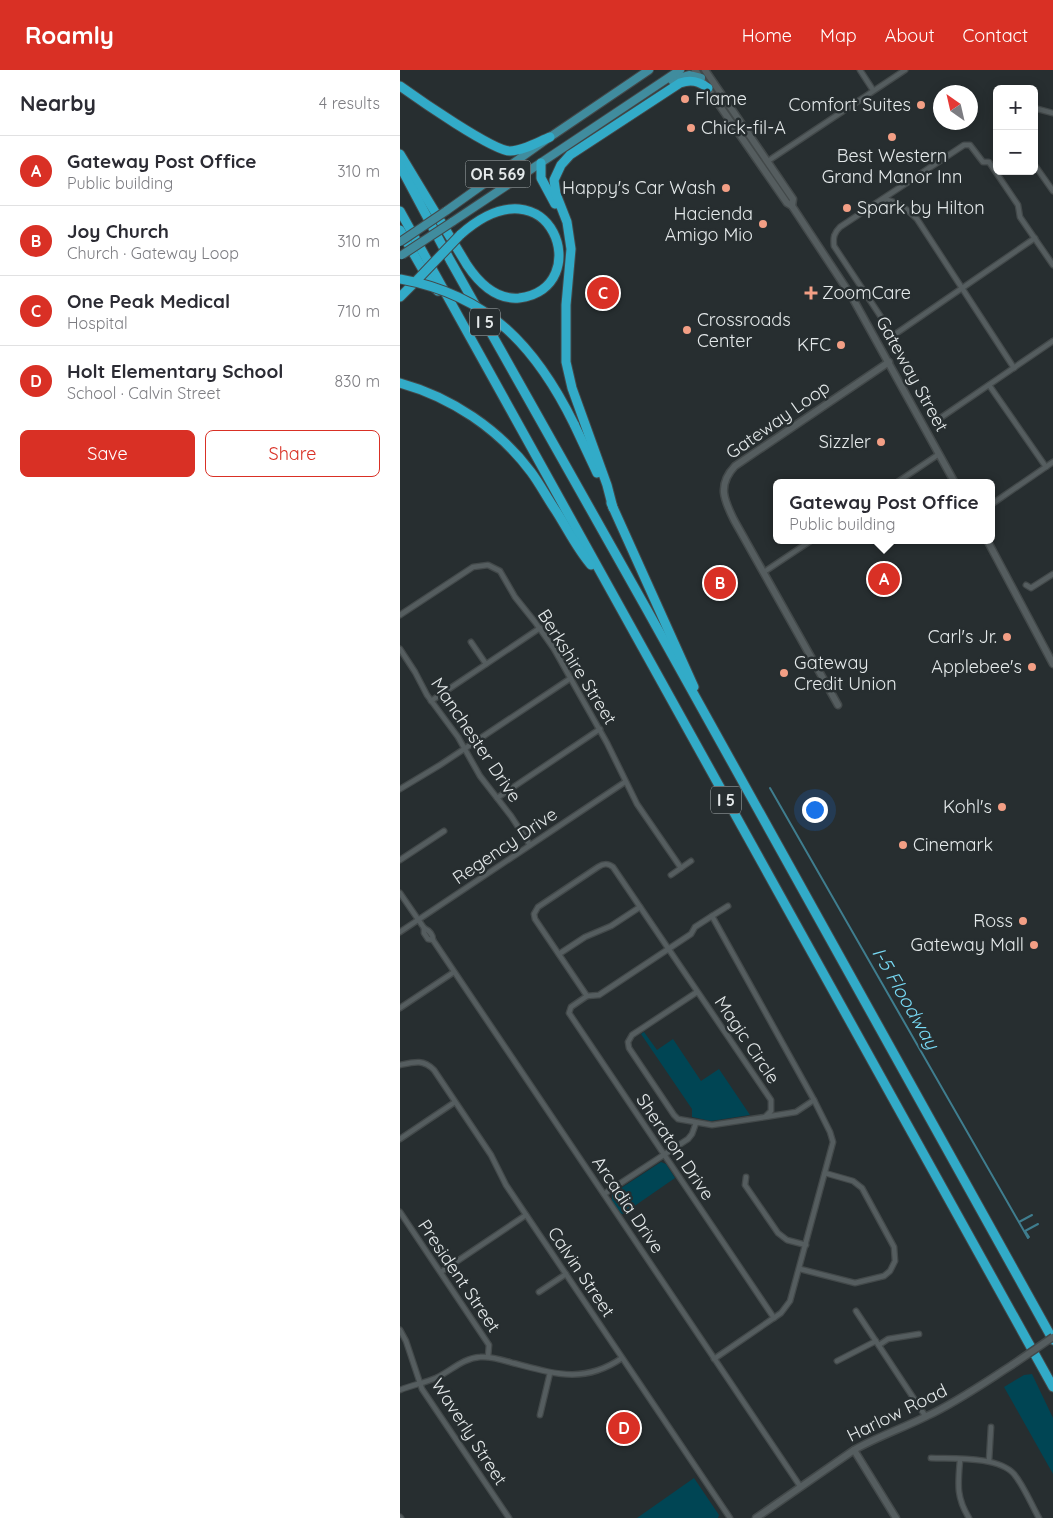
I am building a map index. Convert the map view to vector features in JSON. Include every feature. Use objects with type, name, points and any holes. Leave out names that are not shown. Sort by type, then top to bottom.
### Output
[{"type":"highway","points":[[614,508],[572,388],[566,362],[566,305],[572,249],[567,222],[554,187],[557,172],[565,160],[680,83],[687,80],[695,81],[702,83],[708,88]]},
{"type":"highway","points":[[400,86],[492,145],[505,150],[518,149],[550,137]]},
{"type":"highway","points":[[400,154],[467,265],[484,286],[503,296],[521,297],[535,293],[543,288],[552,278],[559,255],[556,236],[546,221],[530,211],[515,208],[499,210],[475,222],[460,235],[417,280],[400,296]]},
{"type":"highway","points":[[541,163],[541,178],[568,229]]},
{"type":"highway","name":"I 5","points":[[400,166],[450,260],[1053,1339]]},
{"type":"highway","name":"I 5","points":[[400,211],[1053,1387]]},
{"type":"highway","points":[[400,230],[432,284],[453,307]]},
{"type":"highway","points":[[400,279],[434,288],[459,298],[485,312],[529,350],[545,371],[574,424],[614,508],[690,675],[704,713]]},
{"type":"highway","points":[[400,383],[436,396],[473,417],[514,452],[531,473],[588,561],[602,577]]},
{"type":"main road","name":"OR 569","points":[[400,242],[649,70]]},
{"type":"main road","name":"OR 569","points":[[401,256],[680,70]]},
{"type":"main road","name":"Gateway Street","points":[[695,70],[787,203],[792,206],[849,291],[953,479]]},
{"type":"main road","name":"Gateway Street","points":[[704,70],[793,199],[792,206]]},
{"type":"main road","points":[[654,88],[678,77],[689,75],[701,78]]},
{"type":"main road","points":[[753,152],[758,153],[765,164],[769,163]]},
{"type":"main road","name":"Gateway Loop","points":[[838,705],[724,500],[723,493],[729,472],[735,466],[888,362]]},
{"type":"main road","points":[[989,544],[1053,664]]},
{"type":"main road","name":"Harlow Road","points":[[756,1518],[854,1450],[926,1417],[964,1396],[1053,1339]]},
{"type":"main road","points":[[854,1450],[896,1518]]},
{"type":"street","points":[[860,70],[873,90]]},
{"type":"street","points":[[769,163],[873,90],[905,70]]},
{"type":"street","points":[[1038,109],[1053,113]]},
{"type":"street","points":[[914,379],[885,323],[834,246],[835,232],[840,227],[964,146],[970,145],[984,162],[989,162],[1018,205],[1020,217],[1053,265]]},
{"type":"street","points":[[1038,170],[1053,191]]},
{"type":"street","points":[[883,199],[896,202],[907,208],[917,219],[1014,368]]},
{"type":"street","points":[[891,337],[1035,238]]},
{"type":"street","points":[[936,421],[1053,341]]},
{"type":"street","points":[[989,385],[1046,468]]},
{"type":"street","points":[[902,479],[939,454]]},
{"type":"street","points":[[995,502],[1053,462]]},
{"type":"street","points":[[764,572],[806,544]]},
{"type":"street","name":"Berkshire Street","points":[[400,615],[476,566],[488,565],[502,573],[515,597],[540,628],[571,678],[600,730],[625,782],[643,813],[680,868]]},
{"type":"street","points":[[1026,585],[1031,588],[1053,574]]},
{"type":"street","points":[[431,701],[540,628]]},
{"type":"street","points":[[471,642],[486,664]]},
{"type":"street","name":"Manchester Drive","points":[[400,650],[478,772],[530,845]]},
{"type":"street","points":[[400,789],[571,678]]},
{"type":"street","points":[[497,798],[600,730]]},
{"type":"street","name":"Regency Drive","points":[[400,932],[625,782]]},
{"type":"street","points":[[400,860],[444,831]]},
{"type":"street","points":[[671,875],[691,861]]},
{"type":"street","name":"Magic Circle","points":[[559,954],[535,919],[535,911],[538,907],[601,865],[608,864],[613,867],[771,1100],[771,1111],[765,1117]]},
{"type":"street","name":"Arcadia Drive","points":[[400,893],[424,928],[433,936],[433,940],[454,972],[800,1486]]},
{"type":"street","points":[[640,907],[612,926],[584,937],[559,954],[587,996],[599,996],[691,934],[695,927],[728,906]]},
{"type":"street","points":[[712,916],[814,1100],[833,1142],[789,1304],[781,1313],[714,1359]]},
{"type":"street","points":[[400,1008],[454,972]]},
{"type":"street","points":[[697,992],[634,1034],[628,1042],[630,1049],[678,1119],[714,1125],[796,1112],[814,1100]]},
{"type":"street","name":"Sheraton Drive","points":[[587,996],[571,1007],[569,1013],[774,1318]]},
{"type":"street","name":"Calvin Street","points":[[400,1065],[416,1061],[426,1064],[434,1070],[491,1155],[506,1185],[730,1518]]},
{"type":"street","points":[[400,1139],[455,1102]]},
{"type":"street","points":[[604,1194],[691,1136],[696,1123]]},
{"type":"street","points":[[800,1269],[854,1283],[884,1276],[890,1271],[895,1261],[894,1247],[862,1188],[853,1181],[825,1173]]},
{"type":"street","points":[[746,1177],[745,1185],[778,1234],[787,1240],[806,1245]]},
{"type":"street","name":"President Street","points":[[400,1212],[489,1345],[488,1357]]},
{"type":"street","points":[[441,1272],[526,1215]]},
{"type":"street","points":[[539,1292],[566,1274]]},
{"type":"street","points":[[856,1311],[926,1417]]},
{"type":"street","name":"Waverly Street","points":[[400,1330],[406,1341],[420,1383],[509,1518]]},
{"type":"street","points":[[837,1360],[888,1339],[919,1334]]},
{"type":"street","points":[[400,1390],[439,1376],[469,1358],[488,1357],[550,1373],[572,1376],[591,1374],[607,1368],[622,1358]]},
{"type":"street","points":[[540,1415],[550,1373]]},
{"type":"street","points":[[989,1461],[991,1426]]},
{"type":"street","points":[[931,1458],[989,1461],[1004,1466],[1015,1476],[1039,1518]]},
{"type":"street","points":[[960,1460],[958,1492],[962,1506],[970,1518]]},
{"type":"shaded area","points":[[644,1032],[657,1050],[673,1039],[701,1081],[719,1069],[750,1115],[711,1121],[692,1117],[692,1109],[641,1034]]},
{"type":"shaded area","points":[[661,1162],[666,1164],[675,1178],[623,1214],[620,1213],[612,1201],[612,1194]]},
{"type":"shaded area","points":[[1032,1374],[1053,1418],[1053,1474],[1004,1387],[1024,1375]]},
{"type":"shaded area","points":[[694,1478],[719,1515],[718,1518],[637,1518]]},
{"type":"waterway","name":"I-5 Floodway","points":[[770,788],[1028,1238]]},
{"type":"waterway","name":"I-5 Floodway","points":[[1019,1222],[1032,1215]]},
{"type":"waterway","name":"I-5 Floodway","points":[[1029,1237],[1025,1231],[1038,1224]]},
{"type":"place","name":"Flame","points":[[685,99]]},
{"type":"place","name":"Comfort Suites","points":[[921,105]]},
{"type":"place","name":"Chick-fil-A","points":[[691,128]]},
{"type":"place","name":"Best Western Grand Manor Inn","points":[[892,137]]},
{"type":"place","name":"Happy's Car Wash","points":[[726,188]]},
{"type":"place","name":"Spark by Hilton","points":[[847,208]]},
{"type":"place","name":"Hacienda Amigo Mio","points":[[763,224]]},
{"type":"place","name":"One Peak Medical","points":[[603,293]]},
{"type":"place","name":"ZoomCare","points":[[811,293]]},
{"type":"place","name":"Crossroads Center","points":[[687,330]]},
{"type":"place","name":"KFC","points":[[841,345]]},
{"type":"place","name":"Sizzler","points":[[881,442]]},
{"type":"place","name":"Gateway Post Office","points":[[884,579]]},
{"type":"place","name":"Joy Church","points":[[720,583]]},
{"type":"place","name":"Carl's Jr.","points":[[1007,637]]},
{"type":"place","name":"Applebee's","points":[[1032,667]]},
{"type":"place","name":"Gateway Credit Union","points":[[784,673]]},
{"type":"place","name":"Kohl's","points":[[1002,807]]},
{"type":"place","name":"Cinemark","points":[[903,845]]},
{"type":"place","name":"Ross","points":[[1023,921]]},
{"type":"place","name":"Gateway Mall","points":[[1034,945]]},
{"type":"place","name":"Holt Elementary School","points":[[624,1428]]}]
